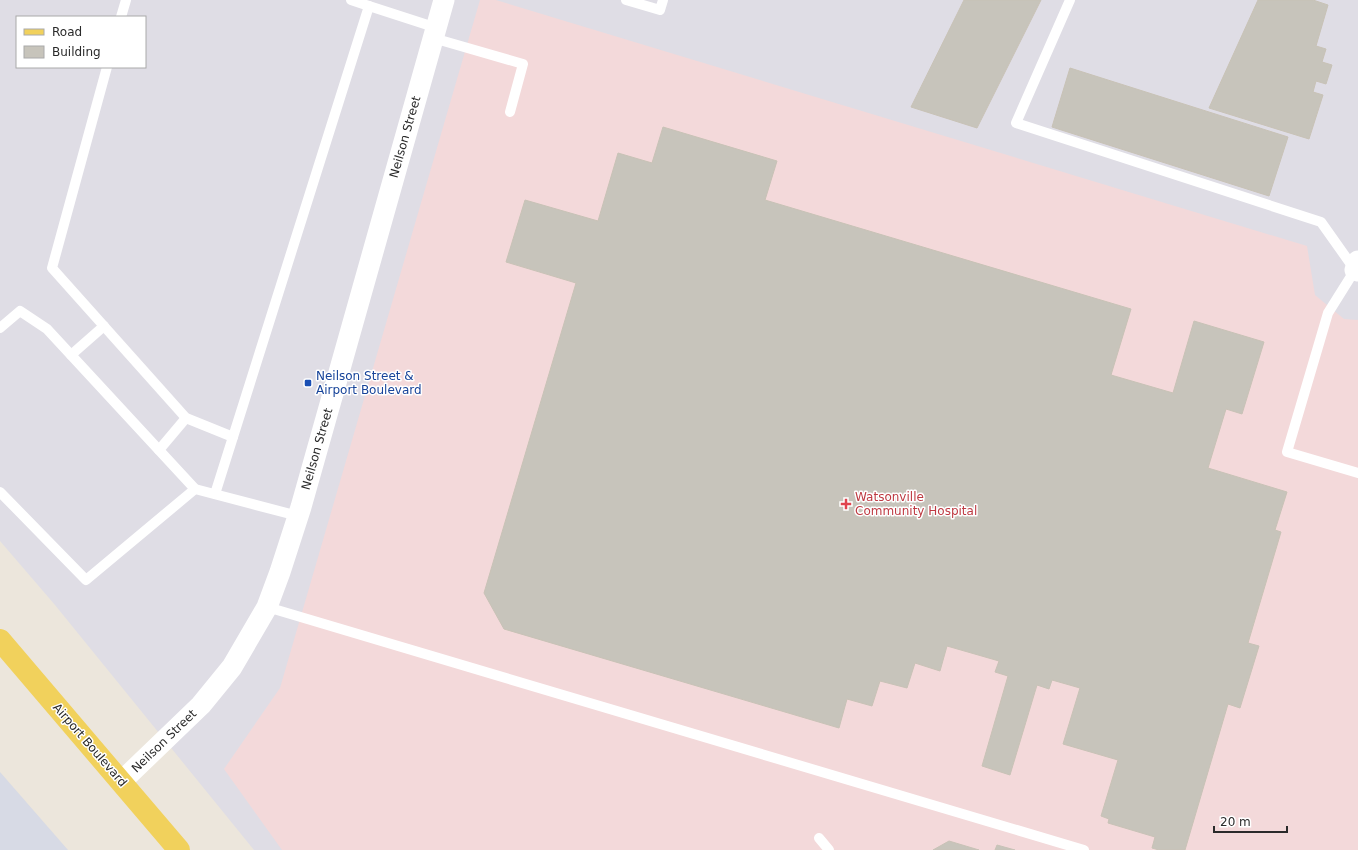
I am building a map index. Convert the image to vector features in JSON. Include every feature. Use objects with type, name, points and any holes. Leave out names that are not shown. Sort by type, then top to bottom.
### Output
[{"type":"main road","name":"Airport Boulevard","points":[[0,640],[179,850]]},
{"type":"street","name":"Neilson Street","points":[[121,782],[201,705],[232,667],[267,607],[298,516],[444,0]]},
{"type":"lane","points":[[121,16],[126,0]]},
{"type":"lane","points":[[351,0],[435,33],[523,64],[510,112]]},
{"type":"lane","points":[[626,0],[660,10],[663,0]]},
{"type":"lane","points":[[1070,0],[1016,123],[1321,222],[1357,268],[1328,314],[1287,452],[1358,473]]},
{"type":"lane","points":[[215,494],[369,6]]},
{"type":"lane","points":[[107,68],[52,268],[186,418],[233,437]]},
{"type":"lane","points":[[0,328],[20,310],[47,329],[195,489],[298,516]]},
{"type":"lane","points":[[71,355],[104,326]]},
{"type":"lane","points":[[159,450],[186,418]]},
{"type":"lane","points":[[0,492],[86,580],[195,489]]},
{"type":"lane","points":[[267,607],[1084,850]]},
{"type":"lane","points":[[819,838],[829,850]]},
{"type":"shaded area","name":"Watsonville Community Hospital","points":[[0,0],[1358,0],[1358,850],[254,850],[55,605],[0,541]]},
{"type":"shaded area","name":"Watsonville Community Hospital","points":[[480,0],[496,0],[1307,246],[1315,295],[1344,319],[1358,320],[1358,850],[282,850],[224,769],[280,688]]},
{"type":"shaded area","points":[[0,772],[68,850],[0,850]]},
{"type":"building","points":[[964,0],[1041,0],[977,128],[911,107]]},
{"type":"building","points":[[1258,0],[1313,0],[1328,5],[1316,46],[1326,49],[1322,62],[1332,65],[1326,84],[1316,81],[1313,92],[1323,95],[1309,139],[1209,108]]},
{"type":"building","points":[[1070,68],[1288,137],[1269,196],[1052,127]]},
{"type":"building","points":[[663,127],[777,161],[765,200],[1131,309],[1111,375],[1173,393],[1194,321],[1264,342],[1242,414],[1226,409],[1208,468],[1287,492],[1275,530],[1281,532],[1248,643],[1259,646],[1240,708],[1228,704],[1185,850],[1159,850],[1152,848],[1155,837],[1108,823],[1109,819],[1101,816],[1118,760],[1063,744],[1080,688],[1052,680],[1049,689],[1037,685],[1010,775],[982,766],[1008,676],[995,672],[999,661],[947,646],[940,671],[915,663],[907,688],[880,681],[872,706],[847,699],[839,728],[504,629],[484,593],[576,283],[506,262],[525,200],[598,221],[618,153],[652,163]]},
{"type":"building","points":[[949,841],[979,850],[933,850]]},
{"type":"building","points":[[997,845],[1015,850],[995,850]]},
{"type":"place","name":"Neilson Street & Airport Boulevard","points":[[308,383]]},
{"type":"place","name":"Watsonville Community Hospital","points":[[846,504]]}]
